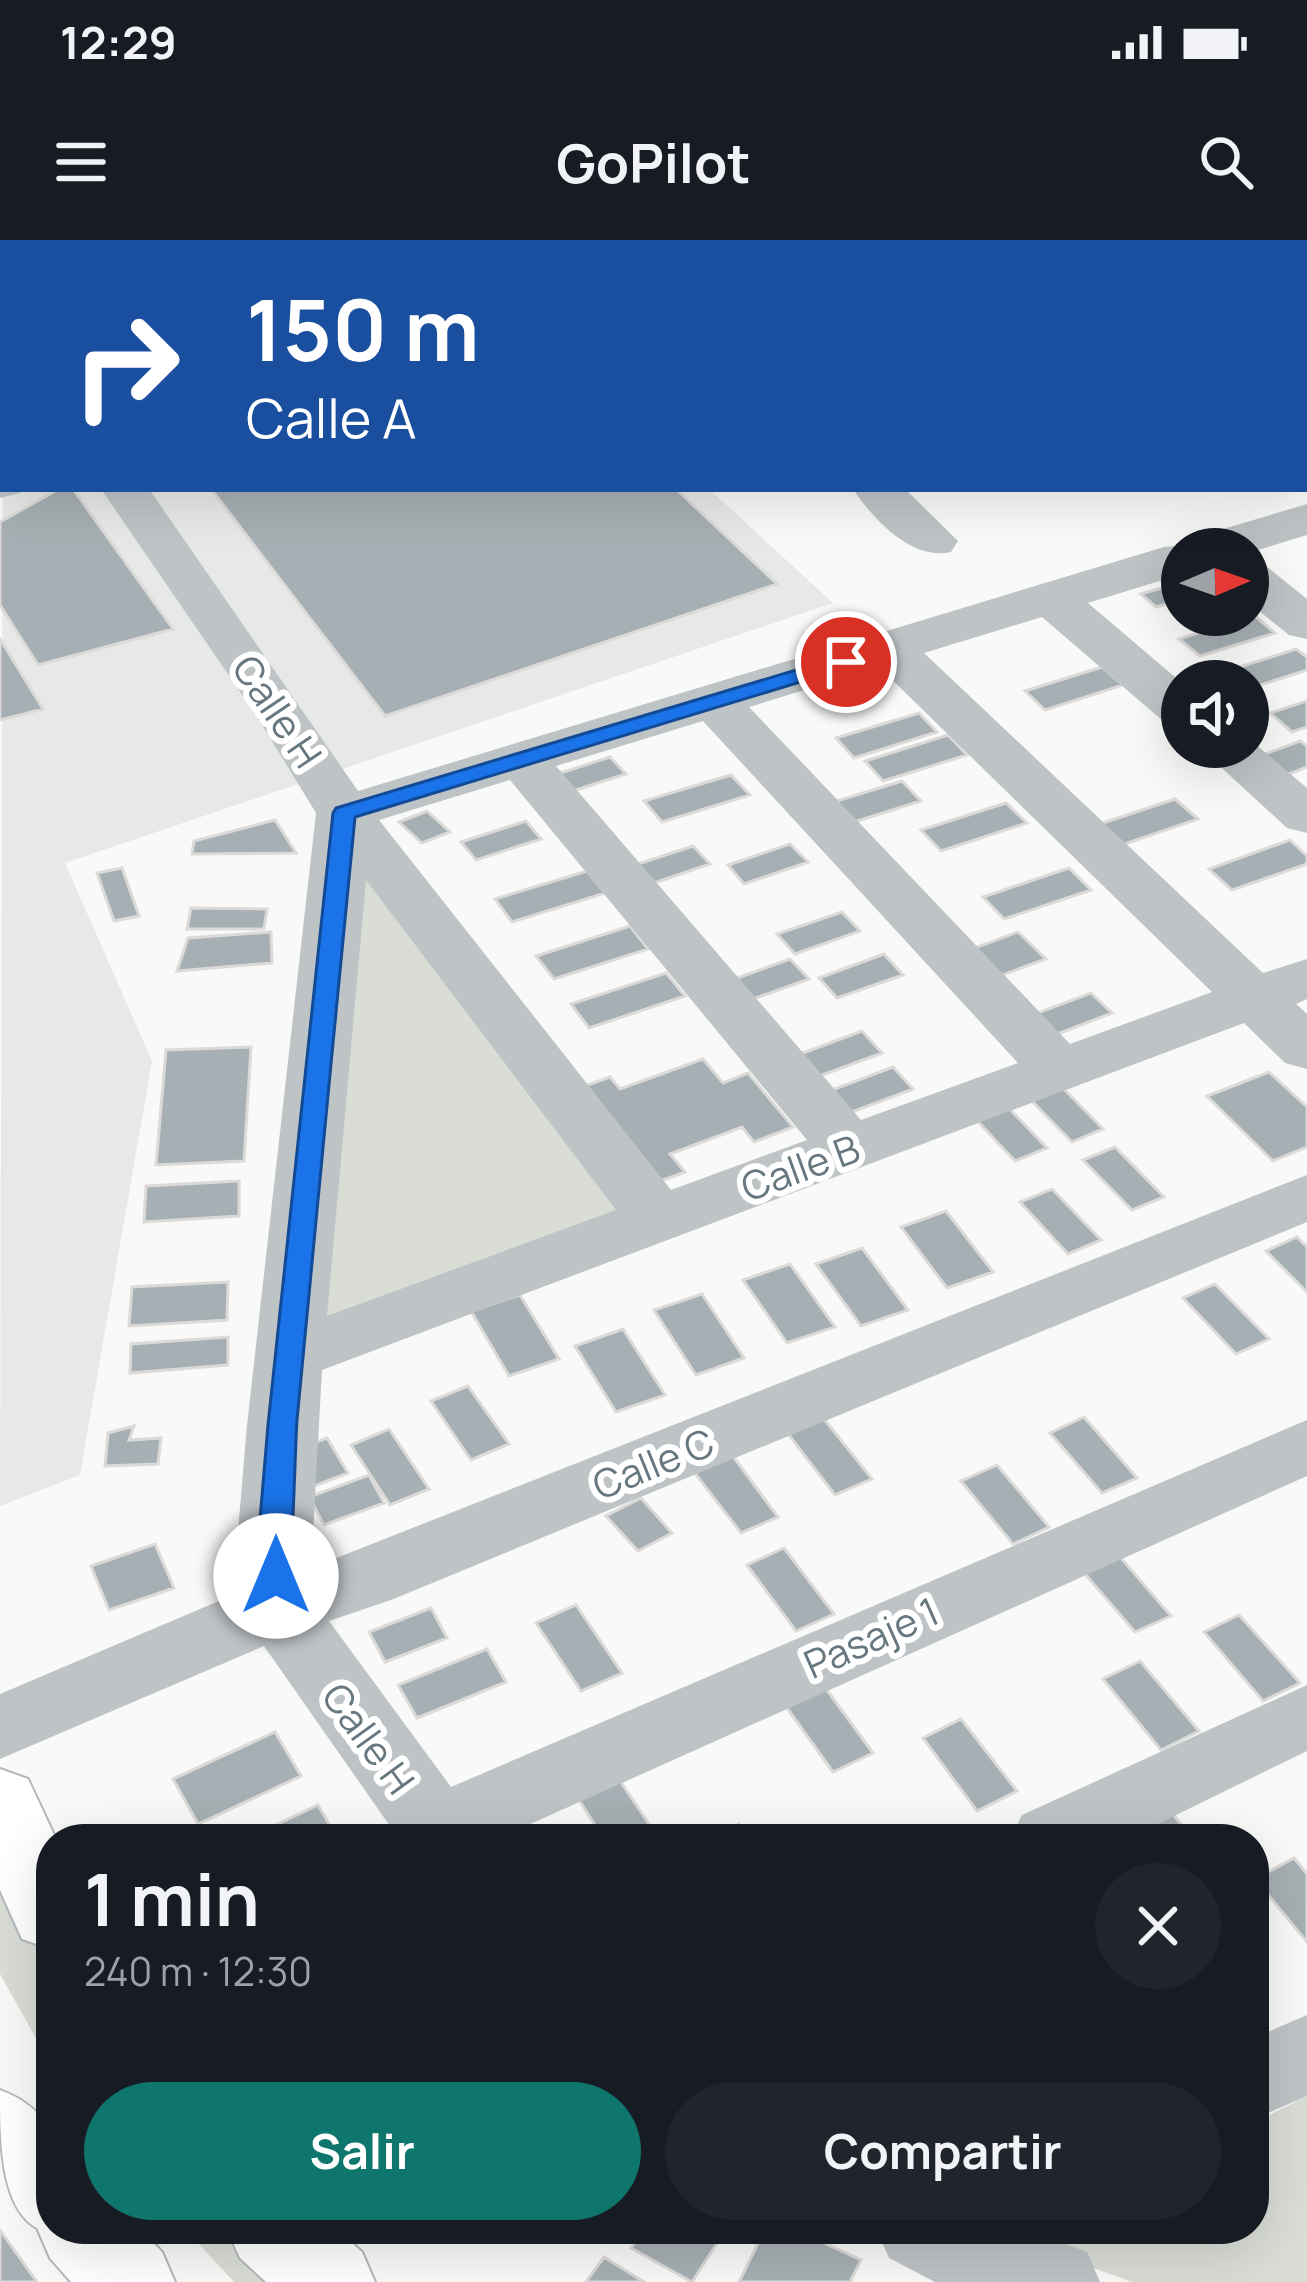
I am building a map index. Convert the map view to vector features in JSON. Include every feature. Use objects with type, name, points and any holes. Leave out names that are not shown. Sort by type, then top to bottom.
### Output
[{"type":"main road","points":[[0,1802],[36,1881]]},
{"type":"main road","points":[[0,2129],[36,2174]]},
{"type":"main road","points":[[95,2244],[130,2282]]},
{"type":"main road","points":[[288,2244],[330,2282]]},
{"type":"street","name":"Calle H","points":[[127,492],[283,715],[344,813],[658,1219]]},
{"type":"street","points":[[880,492],[933,541]]},
{"type":"street","points":[[1269,531],[1307,519]]},
{"type":"street","points":[[278,1608],[273,1543],[344,813],[1161,564]]},
{"type":"street","points":[[1269,594],[1307,624]]},
{"type":"street","points":[[1051,598],[1161,692]]},
{"type":"street","points":[[889,648],[1281,988],[1307,1049]]},
{"type":"street","points":[[716,703],[1060,1070]]},
{"type":"street","points":[[523,760],[850,1149]]},
{"type":"street","points":[[1251,768],[1307,815]]},
{"type":"street","name":"Calle B","points":[[292,1354],[1281,988]]},
{"type":"street","name":"Calle C","points":[[0,1728],[278,1608],[387,1572],[1307,1197]]},
{"type":"street","name":"Pasaje 1","points":[[460,1824],[514,1793],[1307,1446]]},
{"type":"street","name":"Calle H","points":[[278,1608],[433,1824]]},
{"type":"street","points":[[1081,1824],[1307,1716]]},
{"type":"street","points":[[1269,2073],[1307,2054]]},
{"type":"street","points":[[939,2246],[1054,2282]]},
{"type":"shaded area","points":[[3,492],[712,492],[833,603],[65,863],[152,1061],[80,1475],[0,1506]]},
{"type":"shaded area","points":[[355,837],[635,1207],[318,1324]]},
{"type":"shaded area","points":[[0,1837],[36,1890],[36,2038],[0,1974]]},
{"type":"shaded area","points":[[1307,2096],[1307,2282],[1132,2282],[1066,2258],[1059,2244],[1269,2244],[1269,2115]]},
{"type":"shaded area","points":[[199,2244],[277,2244],[303,2282],[234,2282]]},
{"type":"building","points":[[54,492],[75,492],[173,629],[38,665],[0,605],[0,522]]},
{"type":"building","points":[[213,492],[679,492],[777,584],[385,716]]},
{"type":"building","points":[[1161,588],[1161,606],[1156,607],[1141,594]]},
{"type":"building","points":[[1188,636],[1265,636],[1200,656],[1179,639]]},
{"type":"building","points":[[0,639],[43,709],[0,720]]},
{"type":"building","points":[[1296,649],[1307,657],[1307,670],[1269,682],[1269,660],[1262,660]]},
{"type":"building","points":[[1102,667],[1123,685],[1045,710],[1025,691]]},
{"type":"building","points":[[1307,701],[1307,727],[1292,732],[1270,713]]},
{"type":"building","points":[[919,713],[937,732],[854,758],[836,738]]},
{"type":"building","points":[[948,735],[967,755],[883,781],[865,761]]},
{"type":"building","points":[[1300,741],[1307,746],[1307,767],[1276,779],[1263,768],[1269,768],[1269,753]]},
{"type":"building","points":[[610,757],[626,774],[563,794],[548,777]]},
{"type":"building","points":[[731,775],[750,795],[662,822],[644,801]]},
{"type":"building","points":[[902,781],[921,801],[835,828],[817,807]]},
{"type":"building","points":[[1175,799],[1198,819],[1116,847],[1094,826]]},
{"type":"building","points":[[1006,803],[1027,823],[941,851],[921,830]]},
{"type":"building","points":[[427,811],[450,832],[422,843],[399,822]]},
{"type":"building","points":[[275,820],[296,853],[192,854],[194,841]]},
{"type":"building","points":[[526,821],[541,839],[476,860],[461,842]]},
{"type":"building","points":[[1290,840],[1307,856],[1307,864],[1232,890],[1209,869]]},
{"type":"building","points":[[790,844],[808,862],[744,884],[728,865]]},
{"type":"building","points":[[693,846],[710,864],[645,886],[629,867]]},
{"type":"building","points":[[122,868],[139,916],[114,921],[97,873]]},
{"type":"building","points":[[1069,868],[1091,890],[1004,919],[983,897]]},
{"type":"building","points":[[587,871],[605,893],[512,922],[495,899]]},
{"type":"building","points":[[191,908],[267,909],[264,929],[187,929]]},
{"type":"building","points":[[842,912],[860,931],[795,954],[777,934]]},
{"type":"building","points":[[630,926],[648,949],[554,979],[536,956]]},
{"type":"building","points":[[271,932],[272,963],[177,971],[188,938]]},
{"type":"building","points":[[1018,932],[1046,959],[994,978],[966,951]]},
{"type":"building","points":[[884,954],[903,975],[837,998],[819,978]]},
{"type":"building","points":[[790,959],[809,979],[742,1003],[724,983]]},
{"type":"building","points":[[666,973],[685,996],[589,1028],[571,1004]]},
{"type":"building","points":[[1091,993],[1112,1013],[1047,1038],[1027,1017]]},
{"type":"building","points":[[862,1031],[882,1053],[814,1078],[795,1056]]},
{"type":"building","points":[[251,1047],[244,1161],[156,1165],[166,1050]]},
{"type":"building","points":[[703,1059],[723,1083],[748,1073],[793,1127],[754,1142],[742,1127],[670,1154],[685,1172],[658,1182],[582,1087],[610,1077],[620,1089]]},
{"type":"building","points":[[893,1067],[913,1089],[844,1115],[824,1093]]},
{"type":"building","points":[[1269,1072],[1307,1107],[1307,1147],[1273,1161],[1207,1096]]},
{"type":"building","points":[[1057,1082],[1103,1129],[1072,1142],[1025,1094]]},
{"type":"building","points":[[1001,1100],[1047,1148],[1015,1161],[970,1113]]},
{"type":"building","points":[[1115,1147],[1164,1197],[1132,1210],[1083,1160]]},
{"type":"building","points":[[239,1181],[239,1216],[144,1222],[146,1186]]},
{"type":"building","points":[[1052,1189],[1101,1240],[1068,1254],[1020,1202]]},
{"type":"building","points":[[946,1211],[993,1272],[947,1288],[901,1227]]},
{"type":"building","points":[[1297,1237],[1307,1247],[1307,1292],[1266,1251]]},
{"type":"building","points":[[862,1248],[908,1310],[861,1326],[816,1264]]},
{"type":"building","points":[[790,1264],[835,1327],[787,1343],[743,1280]]},
{"type":"building","points":[[228,1282],[227,1320],[129,1326],[132,1287]]},
{"type":"building","points":[[1215,1284],[1269,1339],[1236,1354],[1183,1298]]},
{"type":"building","points":[[702,1294],[744,1358],[696,1375],[654,1310]]},
{"type":"building","points":[[520,1295],[559,1359],[509,1376],[471,1311]]},
{"type":"building","points":[[623,1329],[665,1395],[616,1412],[575,1346]]},
{"type":"building","points":[[228,1337],[228,1365],[130,1373],[131,1344]]},
{"type":"building","points":[[468,1386],[509,1444],[471,1460],[431,1401]]},
{"type":"building","points":[[1084,1417],[1137,1478],[1102,1493],[1050,1433]]},
{"type":"building","points":[[824,1419],[872,1479],[835,1495],[788,1434]]},
{"type":"building","points":[[134,1426],[129,1440],[161,1438],[158,1464],[105,1466],[108,1433]]},
{"type":"building","points":[[389,1429],[429,1489],[390,1505],[351,1445]]},
{"type":"building","points":[[327,1438],[348,1473],[304,1490],[308,1445]]},
{"type":"building","points":[[732,1455],[778,1517],[741,1533],[694,1472]]},
{"type":"building","points":[[997,1465],[1049,1527],[1013,1544],[961,1481]]},
{"type":"building","points":[[369,1475],[384,1503],[324,1525],[309,1497]]},
{"type":"building","points":[[641,1498],[672,1533],[638,1551],[606,1516]]},
{"type":"building","points":[[155,1544],[174,1588],[109,1610],[91,1566]]},
{"type":"building","points":[[784,1548],[834,1614],[796,1631],[747,1565]]},
{"type":"building","points":[[1114,1550],[1171,1616],[1135,1632],[1079,1567]]},
{"type":"building","points":[[576,1605],[622,1673],[581,1691],[536,1623]]},
{"type":"building","points":[[431,1608],[447,1638],[385,1662],[369,1632]]},
{"type":"building","points":[[1239,1615],[1300,1683],[1263,1701],[1204,1632]]},
{"type":"building","points":[[487,1649],[506,1682],[417,1718],[398,1685]]},
{"type":"building","points":[[1140,1661],[1199,1731],[1161,1750],[1103,1679]]},
{"type":"building","points":[[821,1682],[873,1753],[833,1772],[782,1701]]},
{"type":"building","points":[[961,1719],[1017,1791],[977,1811],[923,1738]]},
{"type":"building","points":[[275,1732],[301,1776],[198,1824],[173,1779]]},
{"type":"building","points":[[618,1778],[649,1824],[594,1824],[577,1797]]},
{"type":"building","points":[[1164,1803],[1181,1824],[1127,1824]]},
{"type":"building","points":[[318,1805],[329,1824],[278,1824]]},
{"type":"building","points":[[1294,1858],[1307,1874],[1307,1942],[1269,1896],[1269,1871]]},
{"type":"building","points":[[0,2230],[37,2282],[0,2282]]},
{"type":"building","points":[[634,2244],[716,2244],[692,2282],[631,2248]]},
{"type":"building","points":[[758,2244],[826,2244],[861,2260],[850,2282],[739,2282]]},
{"type":"building","points":[[604,2257],[644,2282],[586,2282]]},
{"type":"route","points":[[276,1576],[273,1543],[282,1425],[344,813],[846,662]]}]
